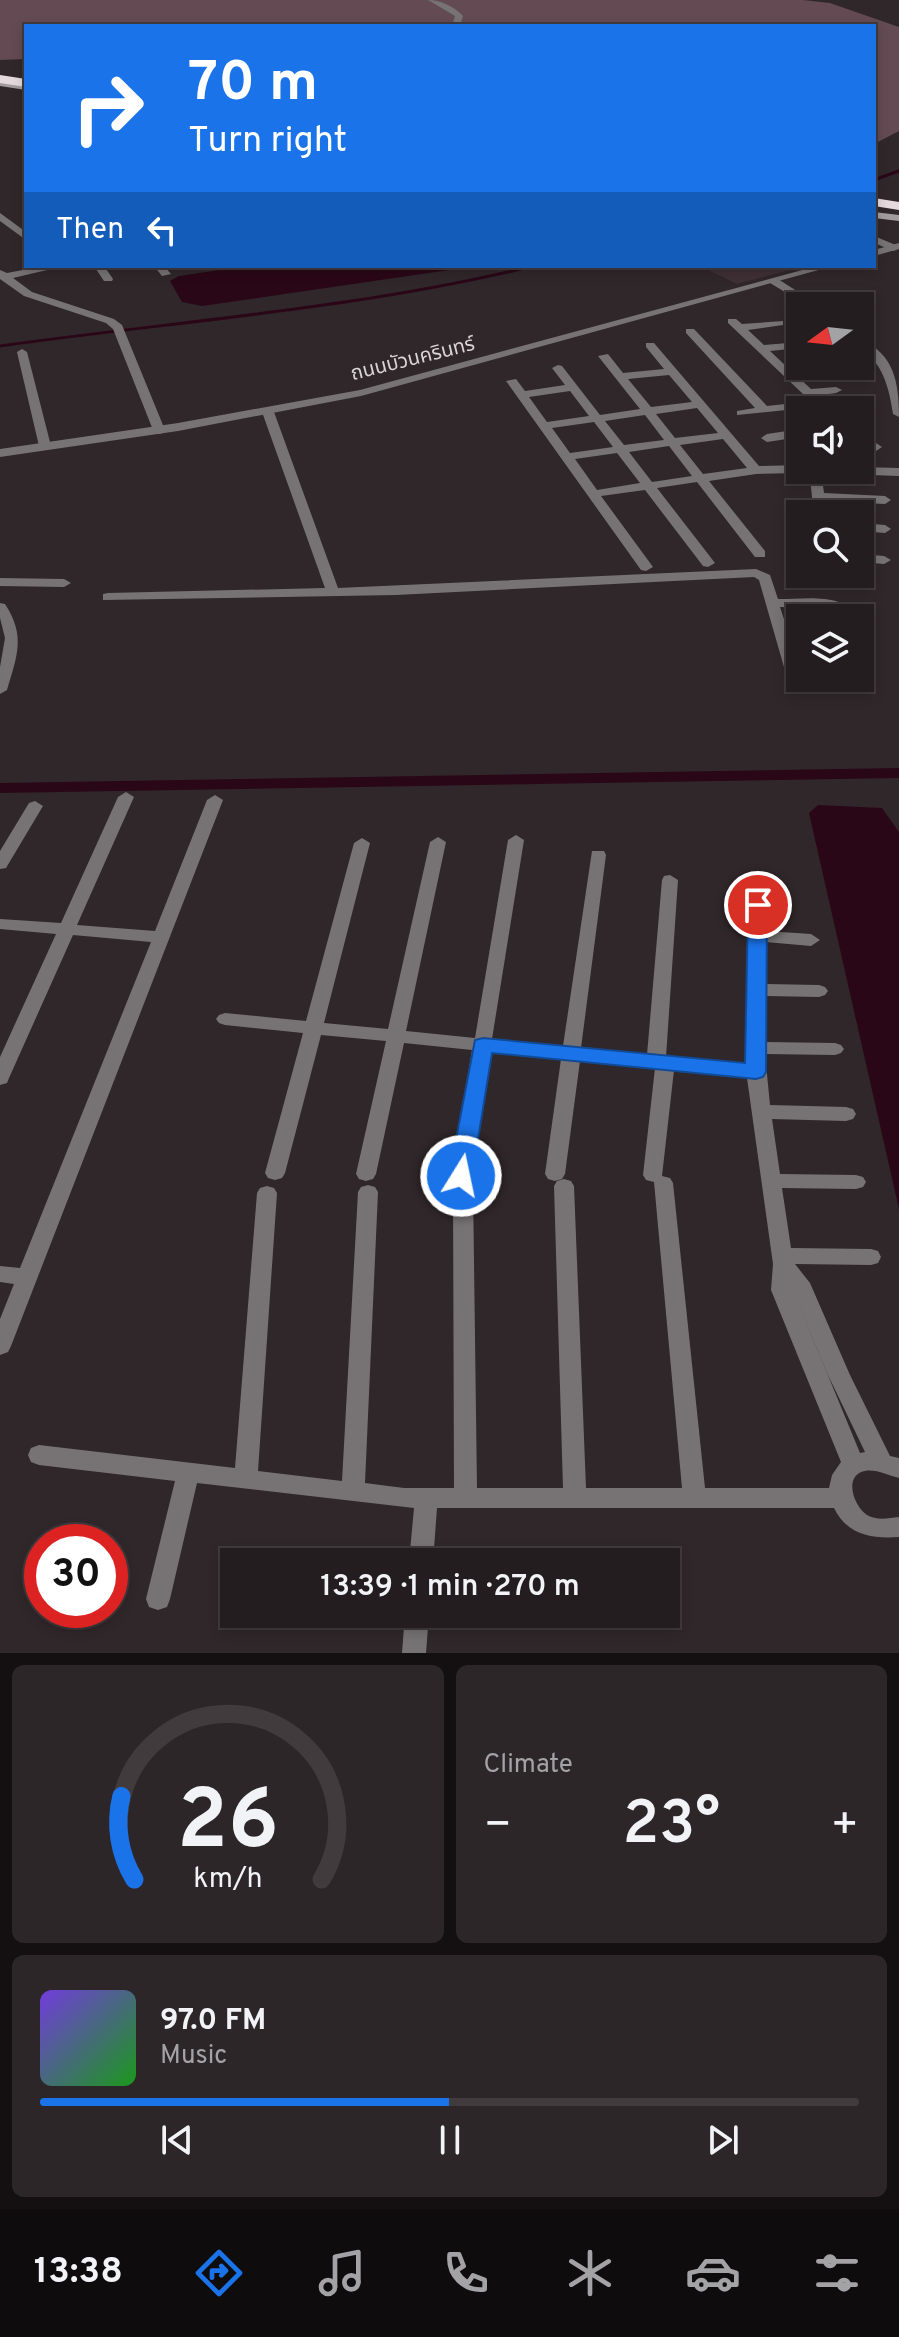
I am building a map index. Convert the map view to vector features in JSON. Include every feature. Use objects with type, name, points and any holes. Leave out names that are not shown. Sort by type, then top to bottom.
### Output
[{"type":"highway","points":[[0,79],[24,83]]},
{"type":"highway","points":[[876,202],[899,206]]},
{"type":"highway","points":[[876,212],[899,216]]},
{"type":"street","points":[[432,0],[456,13],[459,16],[457,24]]},
{"type":"street","points":[[0,217],[15,218],[24,224]]},
{"type":"street","points":[[0,217],[24,235]]},
{"type":"street","points":[[876,240],[896,249]]},
{"type":"street","points":[[876,253],[896,249]]},
{"type":"street","points":[[2,275],[46,268]]},
{"type":"street","points":[[100,268],[108,279]]},
{"type":"street","name":"ถนนบัวนครินทร์","points":[[0,453],[268,412],[425,377],[821,268]]},
{"type":"street","points":[[2,275],[28,294],[110,321],[121,333],[159,430]]},
{"type":"street","points":[[770,282],[786,294]]},
{"type":"street","points":[[770,282],[789,292]]},
{"type":"street","points":[[779,323],[736,324],[805,396]]},
{"type":"street","points":[[690,331],[764,410]]},
{"type":"street","points":[[650,345],[756,470]]},
{"type":"street","points":[[762,349],[786,346]]},
{"type":"street","points":[[874,346],[899,370]]},
{"type":"street","points":[[22,352],[45,446]]},
{"type":"street","points":[[874,354],[885,363],[893,377],[899,414]]},
{"type":"street","points":[[604,356],[760,554]]},
{"type":"street","points":[[558,368],[708,563]]},
{"type":"street","points":[[620,377],[672,371]]},
{"type":"street","points":[[512,381],[646,567]]},
{"type":"street","points":[[521,395],[573,387]]},
{"type":"street","points":[[824,396],[836,390]]},
{"type":"street","points":[[543,426],[700,404]]},
{"type":"street","points":[[741,413],[786,407]]},
{"type":"street","points":[[268,412],[333,592]]},
{"type":"street","points":[[565,457],[726,435]]},
{"type":"street","points":[[767,438],[786,435]]},
{"type":"street","points":[[592,494],[756,470],[786,469]]},
{"type":"street","points":[[874,471],[899,472]]},
{"type":"street","points":[[817,484],[819,500]]},
{"type":"street","points":[[819,497],[885,500]]},
{"type":"street","points":[[874,528],[885,529]]},
{"type":"street","points":[[874,559],[884,560]]},
{"type":"street","points":[[108,597],[333,592],[743,572],[765,578],[786,650]]},
{"type":"street","points":[[0,582],[64,583]]},
{"type":"street","points":[[772,603],[836,604]]},
{"type":"street","points":[[0,607],[11,622],[0,690]]},
{"type":"street","points":[[0,1078],[126,797]]},
{"type":"street","points":[[0,1346],[215,800]]},
{"type":"street","points":[[0,864],[35,806]]},
{"type":"street","points":[[466,1498],[462,1182],[516,840]]},
{"type":"street","points":[[353,1492],[367,1183],[395,1036],[438,842]]},
{"type":"street","points":[[246,1480],[271,1183],[362,843]]},
{"type":"street","points":[[575,1498],[560,1180],[572,1054],[598,855]]},
{"type":"street","points":[[670,880],[658,1179],[695,1498]]},
{"type":"street","points":[[758,905],[756,1072],[783,1260],[781,1290],[828,1377],[890,1465]]},
{"type":"street","points":[[0,924],[162,937]]},
{"type":"street","points":[[757,936],[811,940]]},
{"type":"street","points":[[755,990],[819,991]]},
{"type":"street","points":[[225,1019],[756,1072]]},
{"type":"street","points":[[755,1048],[835,1049]]},
{"type":"street","points":[[761,1112],[846,1114]]},
{"type":"street","points":[[771,1181],[856,1182]]},
{"type":"street","points":[[783,1260],[871,1257]]},
{"type":"street","points":[[0,1274],[27,1277]]},
{"type":"street","points":[[828,1377],[853,1464]]},
{"type":"street","points":[[39,1455],[426,1498],[840,1498]]},
{"type":"street","points":[[890,1465],[853,1464],[843,1474],[839,1486],[840,1498],[849,1514],[863,1524],[879,1529],[899,1527]]},
{"type":"street","points":[[158,1599],[188,1473]]},
{"type":"street","points":[[422,1548],[426,1498]]},
{"type":"street","points":[[414,1653],[416,1628]]},
{"type":"shaded area","points":[[0,0],[803,0],[830,3],[899,27],[899,131],[876,143],[876,24],[24,24],[24,59],[0,60]]},
{"type":"shaded area","points":[[233,268],[456,269],[202,306],[182,302],[170,281],[179,276]]},
{"type":"shaded area","points":[[704,268],[797,268],[737,284]]},
{"type":"shaded area","points":[[818,805],[882,808],[899,832],[899,1209],[809,813]]},
{"type":"waterway","points":[[876,179],[899,171]]},
{"type":"waterway","points":[[0,346],[334,304],[524,268]]},
{"type":"waterway","points":[[0,788],[899,773]]},
{"type":"route","points":[[461,1176],[483,1045],[756,1072],[758,905]]}]
